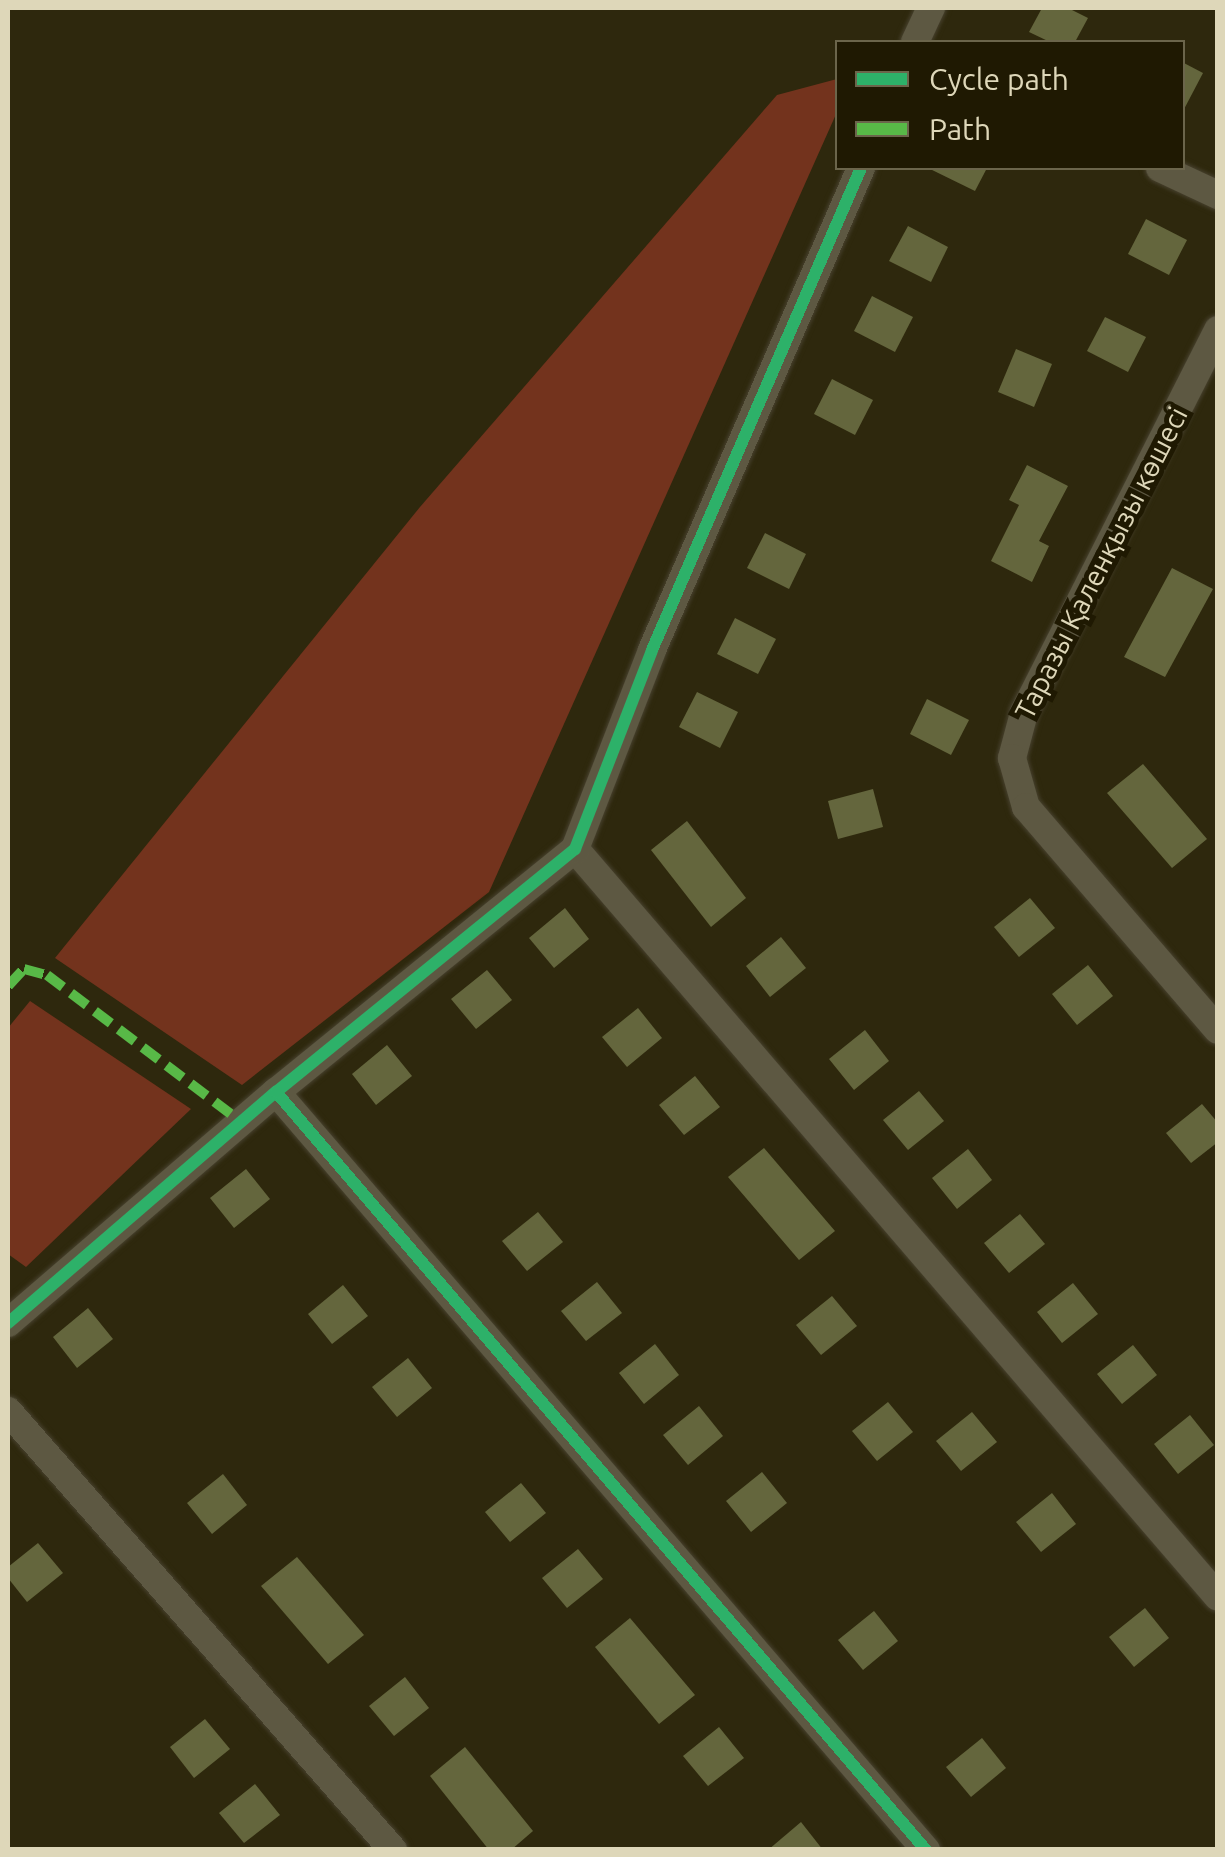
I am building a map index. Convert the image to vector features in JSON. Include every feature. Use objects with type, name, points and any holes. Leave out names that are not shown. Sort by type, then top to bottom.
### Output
[{"type":"street","points":[[917,40],[931,8]]},
{"type":"street","points":[[8,1323],[276,1092],[575,849],[652,650],[860,170]]},
{"type":"street","points":[[1164,170],[1218,195]]},
{"type":"street","name":"Таразы Қаленқызы көшесі","points":[[1218,330],[1024,713],[1012,758],[1026,807],[1218,1030]]},
{"type":"street","points":[[575,849],[1218,1597]]},
{"type":"street","points":[[276,1092],[926,1850]]},
{"type":"street","points":[[8,1411],[393,1850]]},
{"type":"shaded area","points":[[835,80],[835,116],[489,892],[242,1085],[55,958],[420,507],[777,95]]},
{"type":"shaded area","points":[[30,1001],[191,1109],[26,1267],[8,1254],[8,1028]]},
{"type":"building","points":[[1042,8],[1068,8],[1088,18],[1076,40],[1046,40],[1029,32]]},
{"type":"building","points":[[1185,64],[1203,73],[1185,107]]},
{"type":"building","points":[[932,170],[986,170],[975,191]]},
{"type":"building","points":[[1146,219],[1187,240],[1169,275],[1128,254]]},
{"type":"building","points":[[908,226],[948,247],[931,282],[889,261]]},
{"type":"building","points":[[872,296],[913,317],[895,352],[854,331]]},
{"type":"building","points":[[1105,317],[1146,337],[1128,372],[1087,351]]},
{"type":"building","points":[[1016,349],[1052,364],[1034,407],[998,392]]},
{"type":"building","points":[[832,379],[873,400],[855,435],[814,414]]},
{"type":"building","points":[[1027,465],[1068,486],[1039,541],[1049,546],[1032,582],[991,561],[1019,505],[1009,500]]},
{"type":"building","points":[[765,533],[806,554],[789,589],[747,568]]},
{"type":"building","points":[[1172,568],[1213,589],[1165,677],[1124,657]]},
{"type":"building","points":[[735,618],[776,639],[758,674],[717,654]]},
{"type":"building","points":[[697,692],[738,712],[720,748],[679,727]]},
{"type":"building","points":[[927,699],[969,720],[951,755],[910,734]]},
{"type":"building","points":[[1143,764],[1207,839],[1172,868],[1107,793]]},
{"type":"building","points":[[873,789],[883,827],[838,839],[828,801]]},
{"type":"building","points":[[687,821],[746,898],[711,927],[651,850]]},
{"type":"building","points":[[1030,898],[1055,928],[1019,957],[994,927]]},
{"type":"building","points":[[565,908],[589,939],[554,968],[529,938]]},
{"type":"building","points":[[781,937],[806,968],[770,997],[746,966]]},
{"type":"building","points":[[1088,965],[1113,996],[1077,1025],[1052,994]]},
{"type":"building","points":[[487,970],[512,1000],[476,1029],[451,999]]},
{"type":"building","points":[[638,1008],[662,1038],[627,1067],[602,1037]]},
{"type":"building","points":[[865,1030],[889,1061],[854,1090],[829,1059]]},
{"type":"building","points":[[387,1045],[412,1076],[376,1105],[352,1074]]},
{"type":"building","points":[[695,1076],[720,1107],[684,1135],[659,1105]]},
{"type":"building","points":[[919,1091],[944,1121],[908,1150],[883,1120]]},
{"type":"building","points":[[1202,1104],[1218,1123],[1218,1142],[1191,1163],[1166,1133]]},
{"type":"building","points":[[764,1148],[835,1231],[799,1260],[728,1177]]},
{"type":"building","points":[[968,1149],[992,1180],[957,1209],[932,1178]]},
{"type":"building","points":[[246,1169],[270,1199],[234,1228],[210,1198]]},
{"type":"building","points":[[538,1212],[563,1242],[527,1271],[502,1241]]},
{"type":"building","points":[[1020,1214],[1045,1244],[1009,1273],[984,1243]]},
{"type":"building","points":[[597,1282],[622,1313],[586,1341],[561,1311]]},
{"type":"building","points":[[1073,1283],[1098,1314],[1062,1343],[1037,1312]]},
{"type":"building","points":[[343,1285],[368,1316],[332,1344],[308,1314]]},
{"type":"building","points":[[832,1296],[857,1326],[821,1355],[796,1325]]},
{"type":"building","points":[[88,1308],[113,1339],[77,1368],[53,1337]]},
{"type":"building","points":[[655,1344],[679,1375],[644,1404],[619,1373]]},
{"type":"building","points":[[1133,1345],[1157,1375],[1122,1404],[1097,1374]]},
{"type":"building","points":[[408,1358],[432,1388],[397,1417],[372,1387]]},
{"type":"building","points":[[888,1402],[913,1432],[877,1461],[852,1431]]},
{"type":"building","points":[[699,1406],[723,1436],[688,1465],[663,1435]]},
{"type":"building","points":[[972,1412],[997,1442],[961,1471],[936,1441]]},
{"type":"building","points":[[1190,1415],[1214,1445],[1178,1474],[1154,1444]]},
{"type":"building","points":[[762,1472],[787,1503],[751,1532],[726,1501]]},
{"type":"building","points":[[223,1474],[247,1505],[212,1534],[187,1503]]},
{"type":"building","points":[[521,1483],[546,1513],[510,1542],[485,1512]]},
{"type":"building","points":[[1052,1493],[1076,1524],[1041,1552],[1016,1522]]},
{"type":"building","points":[[38,1543],[63,1573],[27,1602],[8,1578],[8,1567]]},
{"type":"building","points":[[578,1549],[603,1579],[567,1608],[542,1578]]},
{"type":"building","points":[[297,1557],[364,1635],[328,1664],[261,1586]]},
{"type":"building","points":[[1145,1608],[1169,1638],[1134,1667],[1109,1637]]},
{"type":"building","points":[[874,1611],[898,1641],[863,1670],[838,1640]]},
{"type":"building","points":[[630,1618],[695,1695],[659,1724],[595,1647]]},
{"type":"building","points":[[405,1677],[429,1708],[394,1736],[369,1706]]},
{"type":"building","points":[[205,1719],[230,1749],[194,1778],[170,1747]]},
{"type":"building","points":[[719,1727],[744,1758],[708,1786],[683,1756]]},
{"type":"building","points":[[982,1738],[1006,1768],[971,1797],[946,1767]]},
{"type":"building","points":[[465,1747],[533,1831],[511,1850],[489,1850],[430,1776]]},
{"type":"building","points":[[255,1784],[280,1815],[244,1843],[219,1813]]},
{"type":"building","points":[[801,1822],[823,1850],[768,1850]]},
{"type":"marked path","points":[[8,986],[24,969],[47,975],[240,1121]]},
{"type":"cycle path","points":[[8,1323],[276,1092],[575,849],[652,650],[860,170]]},
{"type":"cycle path","points":[[276,1092],[926,1850]]}]
